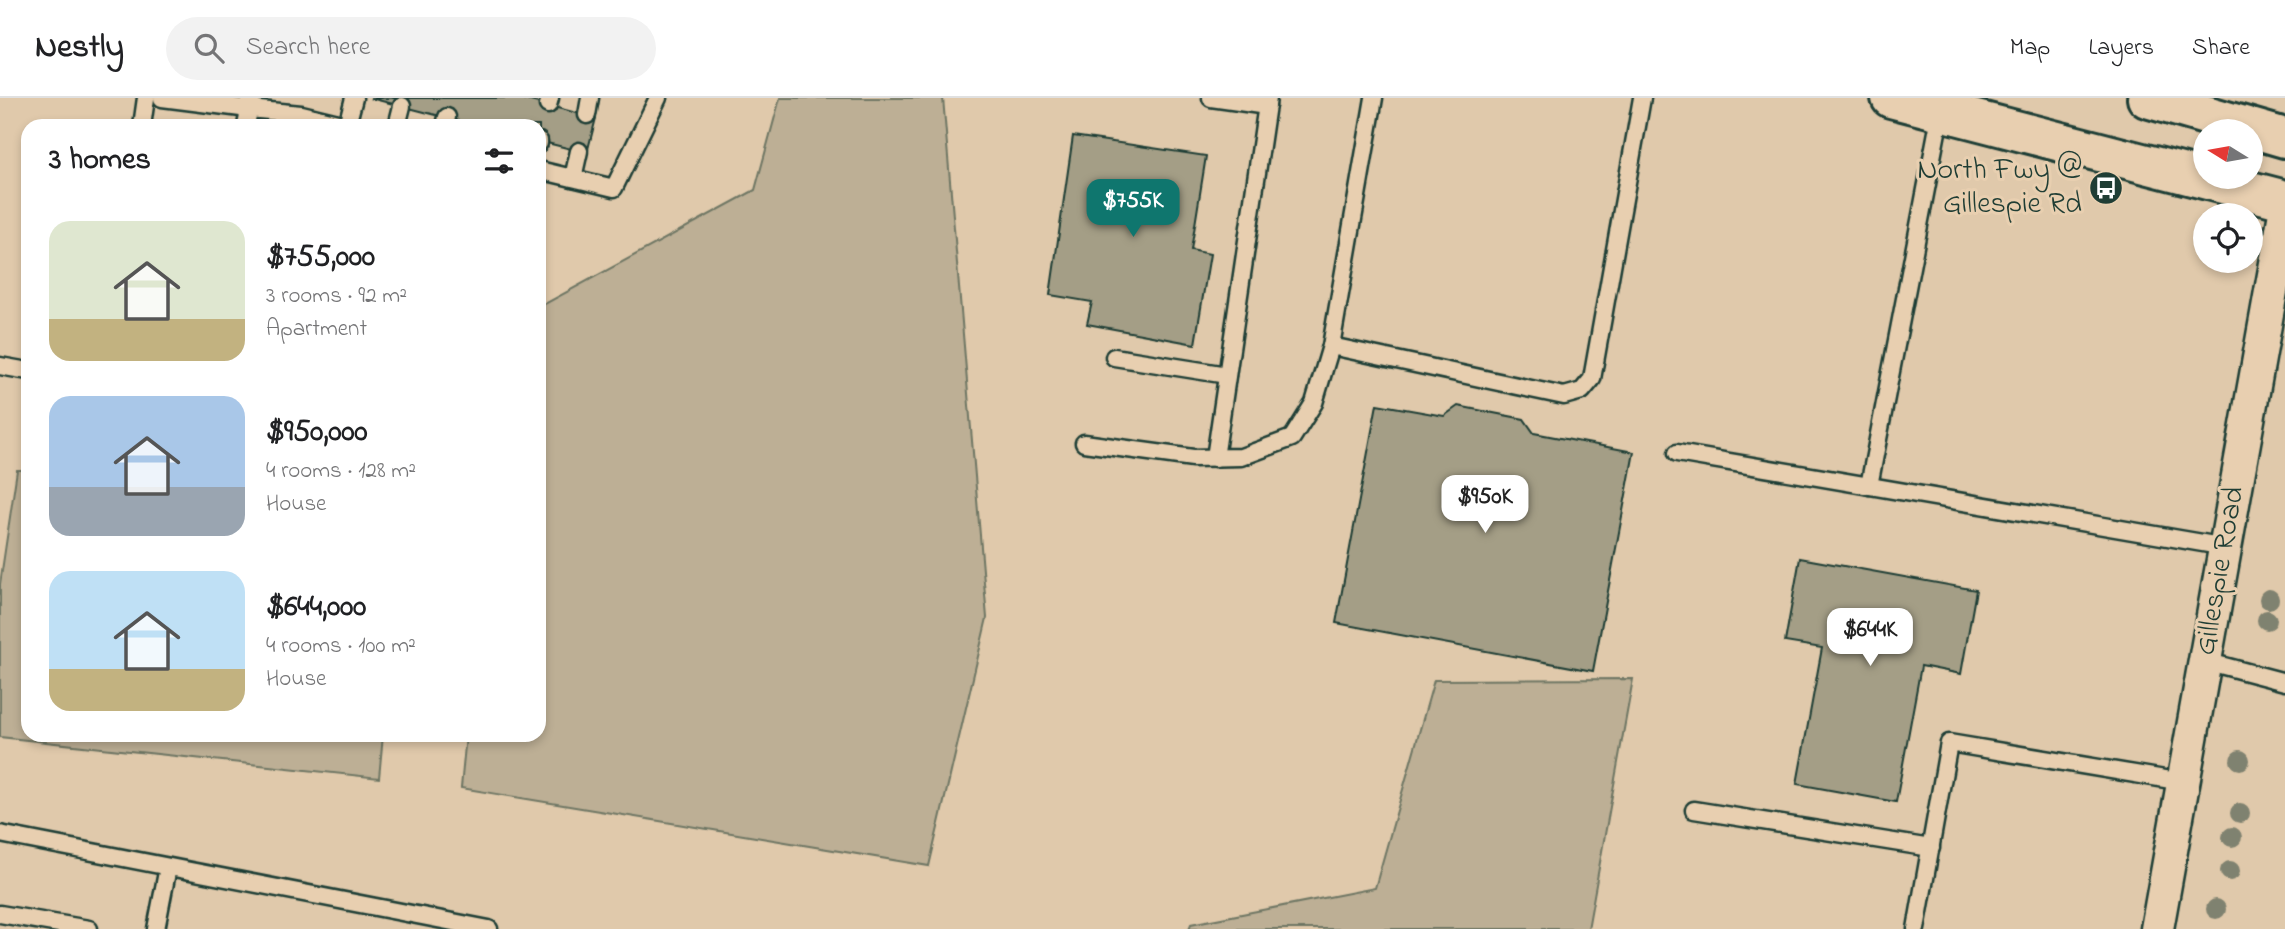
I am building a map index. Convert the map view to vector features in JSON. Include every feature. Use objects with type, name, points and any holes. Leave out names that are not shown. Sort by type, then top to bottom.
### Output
[{"type":"main road","points":[[1891,98],[2285,200]]},
{"type":"main road","points":[[2147,98],[2285,138]]},
{"type":"street","name":"Gillespie Road","points":[[2157,929],[2285,214]]},
{"type":"lane","points":[[143,119],[146,98]]},
{"type":"lane","points":[[162,98],[251,103],[321,119]]},
{"type":"lane","points":[[301,114],[305,98]]},
{"type":"lane","points":[[350,119],[354,98]]},
{"type":"lane","points":[[587,116],[590,98]]},
{"type":"lane","points":[[546,172],[614,188],[658,98]]},
{"type":"lane","points":[[1211,98],[1267,102],[1215,458]]},
{"type":"lane","points":[[1084,443],[1193,458],[1215,458],[1241,457],[1292,438],[1314,403],[1331,346],[1374,98]]},
{"type":"lane","points":[[1331,346],[1564,396],[1582,391],[1592,379],[1642,98]]},
{"type":"lane","points":[[399,119],[402,106]]},
{"type":"lane","points":[[1869,486],[1941,111]]},
{"type":"lane","points":[[572,178],[579,151]]},
{"type":"lane","points":[[1114,357],[1227,375]]},
{"type":"lane","points":[[0,366],[21,370]]},
{"type":"lane","points":[[1677,453],[2226,547]]},
{"type":"lane","points":[[2205,661],[2285,682]]},
{"type":"lane","points":[[1916,929],[1949,743],[2183,782]]},
{"type":"lane","points":[[1694,810],[1931,848]]},
{"type":"lane","points":[[0,834],[489,929]]},
{"type":"lane","points":[[156,929],[168,867]]},
{"type":"lane","points":[[0,914],[89,929]]},
{"type":"shaded area","points":[[780,98],[943,98],[987,618],[929,866],[461,788],[465,742],[546,742],[546,303],[755,190]]},
{"type":"shaded area","points":[[17,470],[21,470],[21,739],[0,737],[0,584]]},
{"type":"shaded area","points":[[1633,679],[1588,929],[1189,929],[1191,924],[1375,888],[1434,680]]},
{"type":"shaded area","points":[[46,742],[382,742],[379,778]]},
{"type":"building","points":[[370,98],[519,98],[596,118],[587,153],[546,143],[546,119],[452,119]]},
{"type":"building","points":[[1073,136],[1206,156],[1191,250],[1210,254],[1195,344],[1087,324],[1092,302],[1050,295]]},
{"type":"building","points":[[1377,404],[1444,416],[1458,406],[1524,419],[1534,433],[1634,452],[1593,671],[1336,623]]},
{"type":"building","points":[[1800,558],[1976,590],[1961,674],[1921,666],[1896,802],[1797,784],[1822,648],[1785,642]]},
{"type":"place","name":"North Fwy @ Gillespie Rd","points":[[2106,188]]}]
